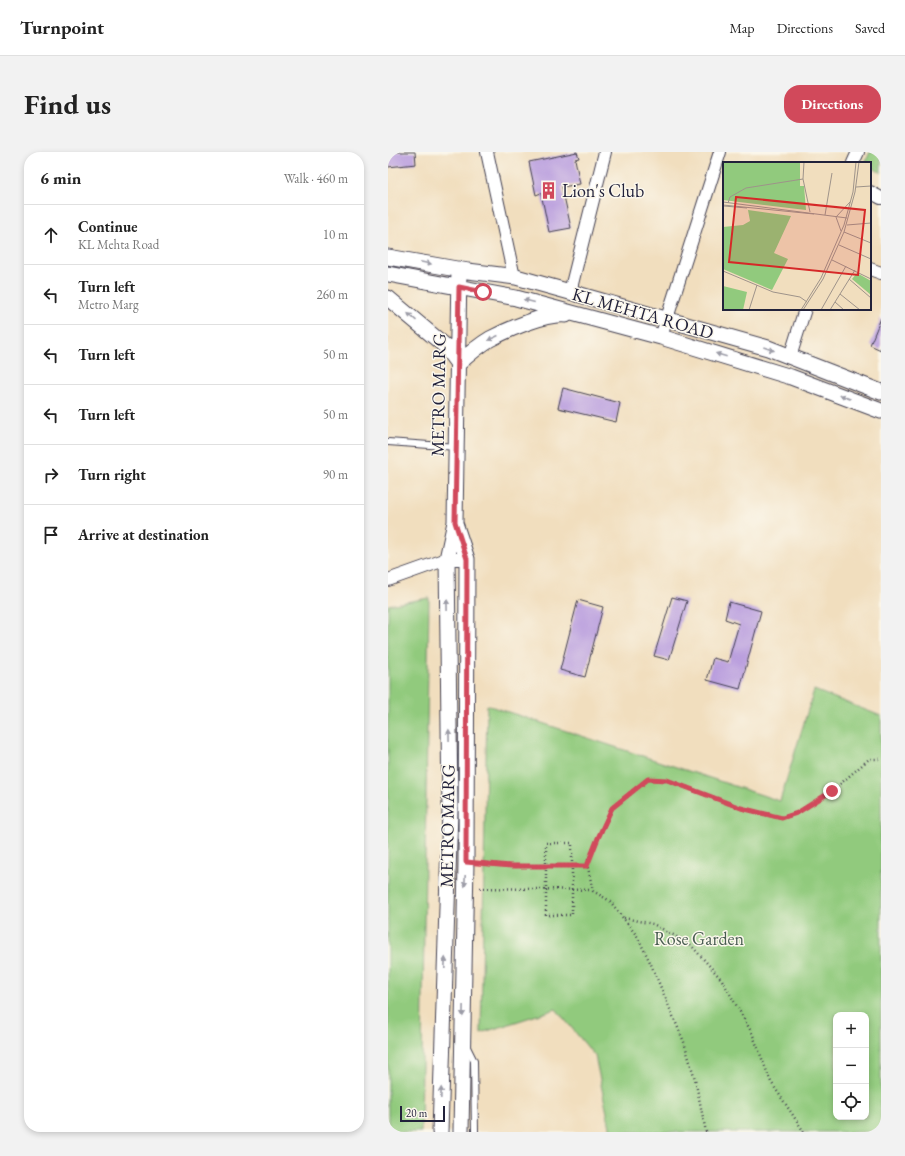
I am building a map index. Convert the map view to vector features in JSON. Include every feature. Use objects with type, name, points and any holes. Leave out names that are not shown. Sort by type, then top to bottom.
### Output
[{"type":"street","points":[[487,152],[514,277]]},
{"type":"street","points":[[570,292],[605,152]]},
{"type":"street","points":[[661,337],[720,152]]},
{"type":"street","points":[[853,162],[858,152]]},
{"type":"street","points":[[871,193],[881,198]]},
{"type":"street","name":"KL MEHTA ROAD","points":[[388,257],[514,277],[570,292],[768,348],[881,392]]},
{"type":"street","name":"METRO MARG","points":[[440,1132],[450,810],[447,559],[455,522],[459,269]]},
{"type":"street","points":[[871,269],[881,273]]},
{"type":"street","name":"KL MEHTA ROAD","points":[[388,274],[516,298],[661,337],[792,377],[881,411]]},
{"type":"street","points":[[388,298],[444,345],[458,364],[472,351],[489,339],[526,324],[557,314],[584,316]]},
{"type":"street","points":[[790,357],[806,310]]},
{"type":"street","name":"METRO MARG","points":[[455,522],[467,559],[466,862],[461,1132]]},
{"type":"street","points":[[388,580],[447,559],[467,559]]},
{"type":"lane","points":[[388,442],[456,447]]},
{"type":"lane","points":[[462,1038],[474,1061],[475,1132]]},
{"type":"path","points":[[592,890],[587,866],[595,844],[612,808],[648,779],[667,780],[741,808],[782,818],[797,813],[832,791],[869,759],[881,759]]},
{"type":"path","points":[[546,843],[572,843],[572,915],[546,915],[546,866],[546,843]]},
{"type":"path","points":[[466,862],[511,866],[587,866]]},
{"type":"path","points":[[465,888],[592,890],[610,901],[637,936],[650,962],[684,1042],[695,1079],[706,1132]]},
{"type":"path","points":[[623,918],[653,924],[690,944],[722,980],[752,1033],[771,1082],[804,1132]]},
{"type":"green space","points":[[870,152],[881,152],[881,173],[871,167],[871,162],[865,162]]},
{"type":"green space","points":[[429,598],[421,1132],[388,1132],[388,605]]},
{"type":"green space","name":"Rose Garden","points":[[814,690],[881,716],[881,1132],[611,1132],[595,1056],[556,1009],[481,1033],[487,705],[780,801]]},
{"type":"building","points":[[388,152],[415,152],[416,164],[388,167]]},
{"type":"building","name":"Lion's Club","points":[[577,152],[579,158],[575,159],[580,184],[562,187],[571,228],[549,232],[541,193],[536,195],[529,162]]},
{"type":"building","points":[[881,318],[881,350],[870,345]]},
{"type":"building","points":[[563,388],[620,403],[616,422],[558,408]]},
{"type":"building","points":[[672,597],[687,601],[669,660],[654,656]]},
{"type":"building","points":[[578,600],[603,607],[585,677],[560,670]]},
{"type":"building","points":[[729,602],[761,611],[740,689],[707,680],[713,658],[728,662],[739,624],[725,619]]},
{"type":"place","name":"Lion's Club","points":[[549,190]]},
{"type":"route","points":[[483,292],[459,287],[455,522],[467,559],[466,862],[511,866],[587,866],[612,808],[642,782],[648,779],[667,780],[741,808],[782,818],[797,813],[832,791]]}]
